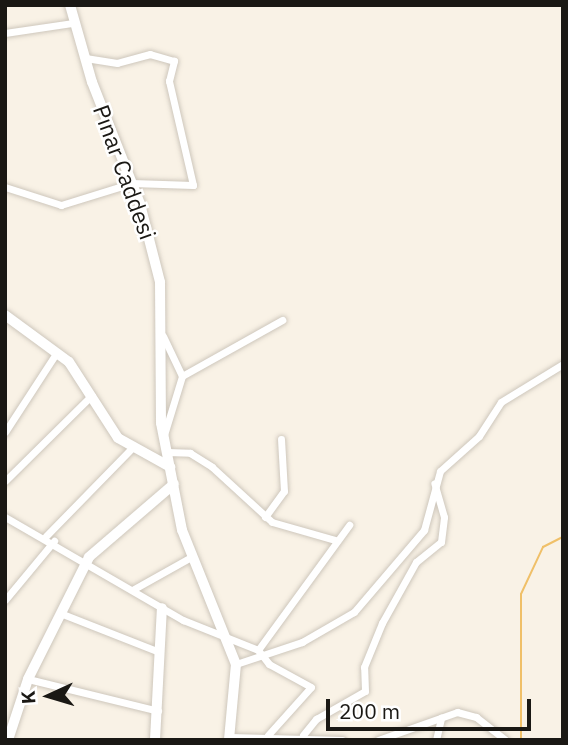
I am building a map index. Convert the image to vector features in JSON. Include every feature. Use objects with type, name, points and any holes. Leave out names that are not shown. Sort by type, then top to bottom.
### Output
[{"type":"street","name":"Pınar Caddesi","points":[[70,5],[84,58],[132,183],[160,282],[163,435],[191,557],[229,634],[236,664],[230,738]]},
{"type":"street","points":[[5,33],[74,23]]},
{"type":"street","points":[[5,187],[61,205],[107,196],[132,183],[194,183],[169,81],[174,61],[150,54],[117,63],[84,58]]},
{"type":"street","points":[[5,315],[57,352],[92,394],[113,432],[132,449],[170,467]]},
{"type":"street","points":[[163,435],[182,376],[282,320]]},
{"type":"street","points":[[159,329],[182,376]]},
{"type":"street","points":[[5,432],[57,352]]},
{"type":"street","points":[[236,664],[258,652],[302,642],[354,612],[424,530],[434,483],[479,436],[501,402],[563,364]]},
{"type":"street","points":[[5,481],[92,394]]},
{"type":"street","points":[[265,517],[284,491],[281,439]]},
{"type":"street","points":[[46,536],[132,449]]},
{"type":"street","points":[[167,452],[190,453],[212,467],[265,517],[335,540]]},
{"type":"street","points":[[303,735],[312,722],[365,691],[364,667],[382,623],[416,562],[441,542],[444,517],[434,483]]},
{"type":"street","points":[[8,740],[28,679],[87,561],[105,538],[174,484]]},
{"type":"street","points":[[5,517],[46,536],[162,608],[229,634],[311,687],[268,735]]},
{"type":"street","points":[[258,652],[335,540],[349,525]]},
{"type":"street","points":[[5,600],[54,541]]},
{"type":"street","points":[[134,589],[191,557]]},
{"type":"street","points":[[155,740],[162,608]]},
{"type":"street","points":[[60,613],[159,652]]},
{"type":"street","points":[[28,679],[158,711]]},
{"type":"street","points":[[378,740],[441,718],[470,715],[505,740]]},
{"type":"street","points":[[436,740],[441,718]]},
{"type":"street","points":[[230,738],[303,735],[342,740]]},
{"type":"waterway","points":[[521,740],[521,594],[543,547],[563,537]]}]
